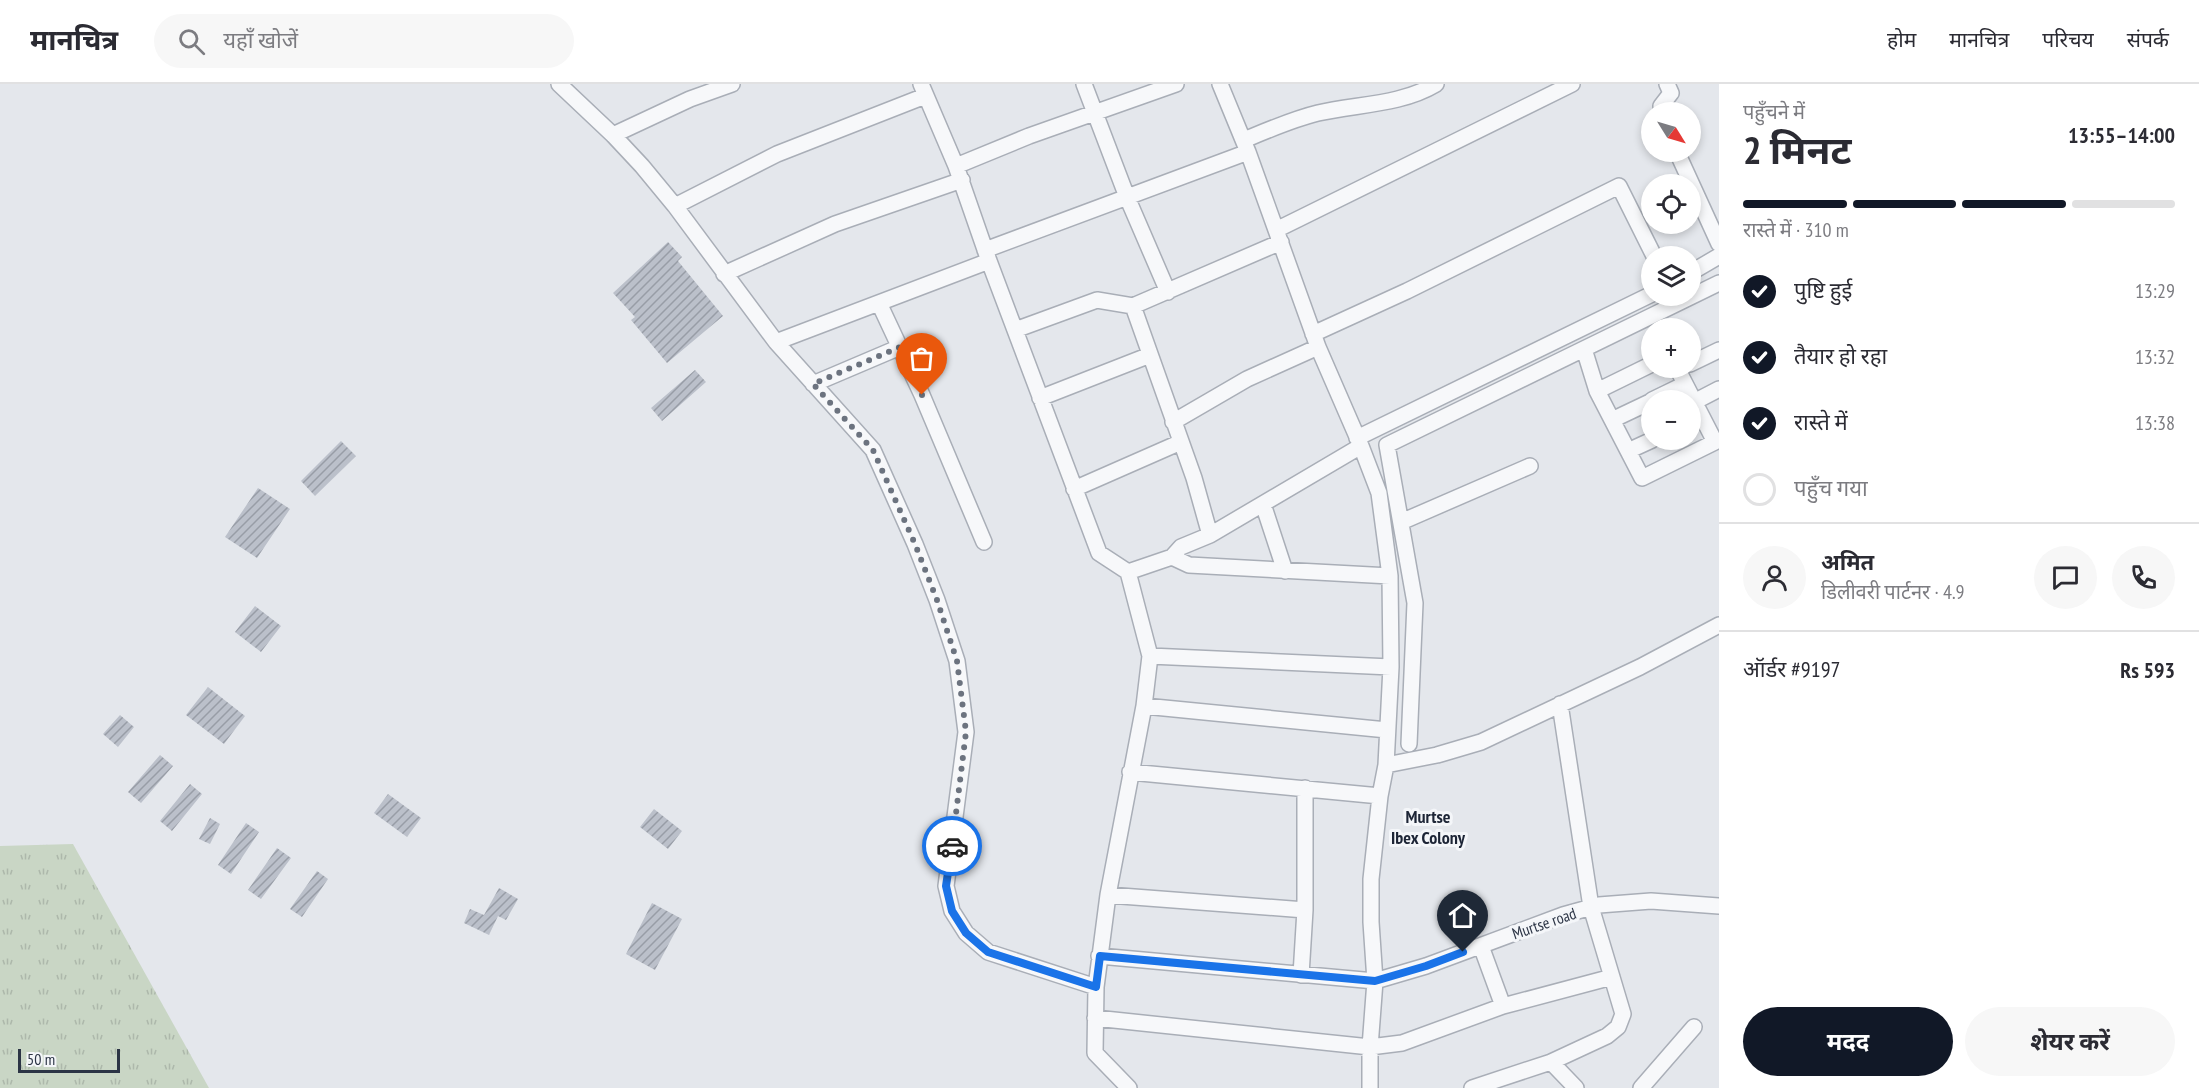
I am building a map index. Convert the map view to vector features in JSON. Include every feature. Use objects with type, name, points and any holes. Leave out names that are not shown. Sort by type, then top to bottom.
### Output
[{"type":"street","points":[[559,84],[613,135],[675,206],[776,342],[873,450],[919,553],[957,661],[966,732],[946,886],[952,911],[966,933],[988,952],[1096,987]]},
{"type":"street","points":[[613,135],[690,99],[732,84]]},
{"type":"street","points":[[1084,84],[1127,198],[1168,292]]},
{"type":"street","points":[[724,274],[959,173],[1029,136],[1176,84]]},
{"type":"street","points":[[1220,84],[1246,146],[1315,340],[1359,442],[1378,493],[1390,576],[1391,667],[1386,765],[1380,796],[1371,879],[1375,981],[1370,1047],[1370,1088]]},
{"type":"street","points":[[776,342],[879,303],[1127,198],[1246,146],[1279,125],[1318,113],[1395,99],[1436,84]]},
{"type":"street","points":[[1015,330],[1097,300],[1133,306],[1168,292],[1572,84]]},
{"type":"street","points":[[1664,102],[1671,93],[1667,84]]},
{"type":"street","points":[[675,206],[777,154],[923,90],[959,173],[987,256],[1099,553],[1128,572],[1150,656],[1108,895],[1096,987],[1095,1053],[1129,1088]]},
{"type":"street","points":[[1682,162],[1719,244]]},
{"type":"street","points":[[1173,422],[1315,340],[1407,291],[1618,186],[1649,246]]},
{"type":"street","points":[[1701,266],[1719,255]]},
{"type":"street","points":[[1701,290],[1719,283]]},
{"type":"street","points":[[1128,572],[1173,557],[1181,547],[1210,535],[1263,504],[1359,442],[1641,300]]},
{"type":"street","points":[[879,303],[922,395],[984,542]]},
{"type":"street","points":[[1133,306],[1194,478],[1210,535]]},
{"type":"street","points":[[1409,744],[1416,603],[1387,445],[1658,313],[1667,306]]},
{"type":"street","points":[[1658,313],[1659,318]]},
{"type":"street","points":[[813,384],[900,347]]},
{"type":"street","points":[[1584,349],[1597,391],[1642,478],[1699,450]]},
{"type":"street","points":[[1701,358],[1719,350]]},
{"type":"street","points":[[1040,398],[1150,356]]},
{"type":"street","points":[[1597,391],[1641,369]]},
{"type":"street","points":[[1684,378],[1687,390]]},
{"type":"street","points":[[1673,390],[1685,384]]},
{"type":"street","points":[[1701,406],[1719,389]]},
{"type":"street","points":[[1612,420],[1641,406]]},
{"type":"street","points":[[1701,421],[1715,442],[1701,449]]},
{"type":"street","points":[[1074,489],[1181,442]]},
{"type":"street","points":[[1628,451],[1641,445]]},
{"type":"street","points":[[1401,522],[1530,466]]},
{"type":"street","points":[[1263,504],[1286,571]]},
{"type":"street","points":[[1173,557],[1189,565],[1390,576]]},
{"type":"street","points":[[1386,765],[1437,755],[1481,742],[1640,667],[1719,626]]},
{"type":"street","points":[[1150,656],[1391,667]]},
{"type":"street","points":[[1472,1088],[1493,1085],[1607,1036],[1618,1026],[1623,1014],[1591,907],[1560,704]]},
{"type":"street","points":[[1143,706],[1388,730]]},
{"type":"street","points":[[1130,772],[1380,796]]},
{"type":"street","points":[[1301,975],[1305,910],[1305,788]]},
{"type":"street","points":[[1108,895],[1305,910]]},
{"type":"street","name":"Murtse road","points":[[1375,981],[1426,966],[1599,905],[1651,901],[1719,906]]},
{"type":"street","points":[[1481,945],[1503,1006]]},
{"type":"street","points":[[1100,956],[1375,981]]},
{"type":"street","points":[[1095,1018],[1370,1047],[1402,1043],[1503,1006],[1612,977]]},
{"type":"street","points":[[1641,1088],[1694,1027]]},
{"type":"street","points":[[1551,1062],[1576,1088]]},
{"type":"green space","points":[[73,844],[209,1088],[0,1088],[0,846]]},
{"type":"building","points":[[668,242],[682,257],[678,261],[723,316],[667,363],[631,320],[635,317],[613,293]]},
{"type":"building","points":[[695,370],[706,382],[662,421],[651,408]]},
{"type":"building","points":[[341,441],[356,456],[315,496],[301,481]]},
{"type":"building","points":[[258,488],[290,509],[257,558],[225,537]]},
{"type":"building","points":[[255,606],[281,626],[261,652],[235,632]]},
{"type":"building","points":[[208,687],[245,716],[224,744],[186,715]]},
{"type":"building","points":[[120,715],[134,727],[118,747],[103,734]]},
{"type":"building","points":[[160,755],[173,766],[141,803],[128,792]]},
{"type":"building","points":[[190,784],[202,794],[172,831],[160,821]]},
{"type":"building","points":[[388,794],[421,818],[407,837],[374,813]]},
{"type":"building","points":[[654,809],[682,831],[668,849],[640,827]]},
{"type":"building","points":[[210,818],[220,824],[210,844],[199,839]]},
{"type":"building","points":[[246,823],[259,832],[231,874],[218,865]]},
{"type":"building","points":[[277,848],[291,858],[261,899],[248,890]]},
{"type":"building","points":[[317,871],[328,879],[302,917],[290,909]]},
{"type":"building","points":[[499,888],[518,899],[506,920],[498,916],[489,935],[464,923],[470,909],[484,915]]},
{"type":"building","points":[[652,903],[682,919],[655,970],[626,954]]},
{"type":"way so far","points":[[922,395],[900,347],[813,384],[873,450],[915,544],[957,661],[966,732],[952,846]]},
{"type":"district","name":"Murtse Ibex Colony","points":[[1428,826]]},
{"type":"route","points":[[952,846],[946,886],[952,911],[966,933],[988,952],[1096,987],[1100,956],[1375,981],[1463,952]]}]
